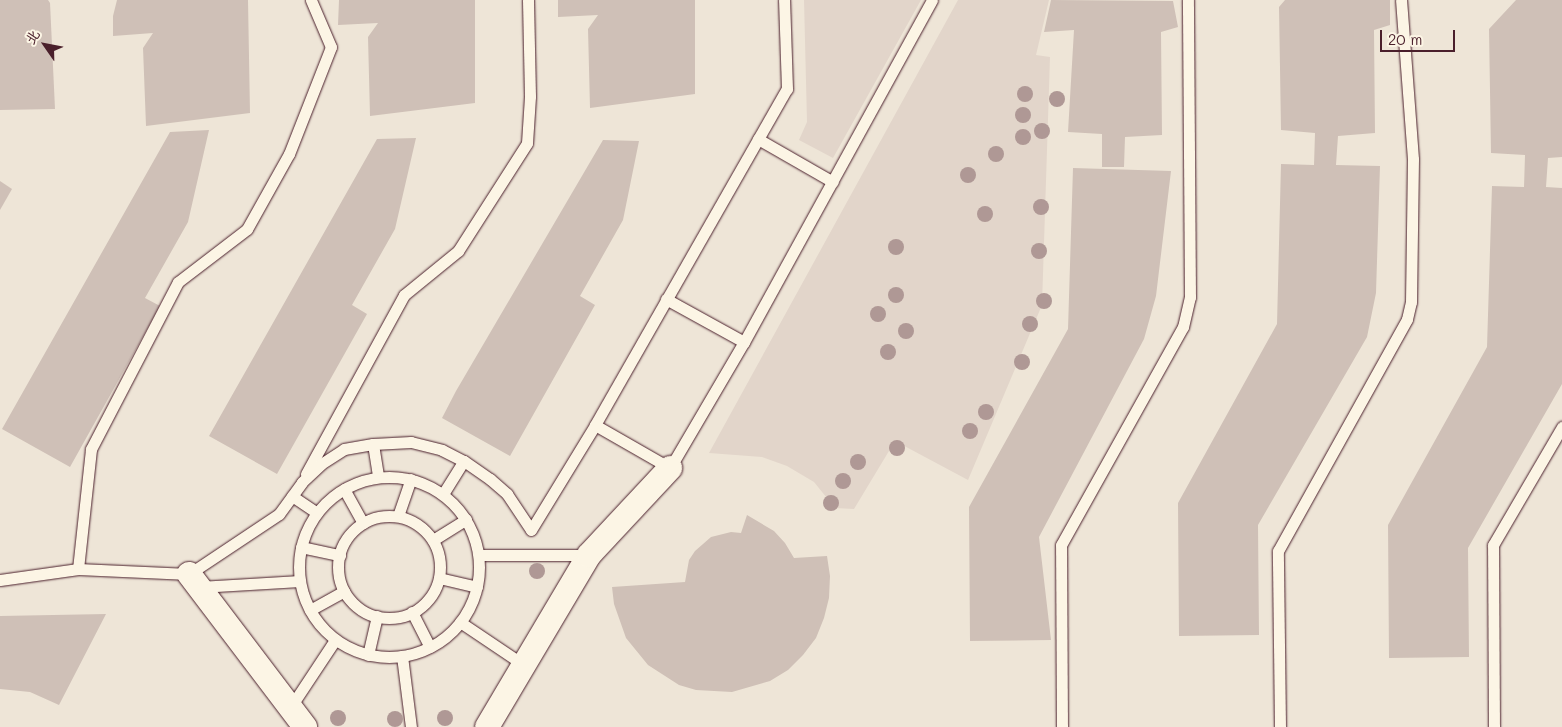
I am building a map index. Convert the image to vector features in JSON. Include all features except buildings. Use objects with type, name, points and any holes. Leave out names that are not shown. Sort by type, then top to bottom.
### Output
[{"type":"street","points":[[487,727],[589,555],[670,468]]},
{"type":"street","points":[[194,580],[305,727]]},
{"type":"lane","points":[[78,569],[91,449],[178,282],[247,229],[289,154],[331,46],[311,0]]},
{"type":"lane","points":[[194,580],[280,514],[302,482],[404,294],[458,251],[527,143],[530,96],[528,0]]},
{"type":"lane","points":[[302,482],[321,464],[344,449],[373,444],[410,442],[442,450],[464,461],[490,479],[507,494],[531,530],[595,424],[787,89],[784,0]]},
{"type":"lane","points":[[595,424],[670,468],[744,342],[932,0]]},
{"type":"lane","points":[[1062,727],[1061,545],[1183,327],[1190,297],[1188,0]]},
{"type":"lane","points":[[1280,727],[1278,551],[1407,318],[1412,302],[1413,159],[1401,0]]},
{"type":"lane","points":[[758,139],[832,182]]},
{"type":"lane","points":[[666,299],[744,342]]},
{"type":"lane","points":[[1494,727],[1493,544],[1562,427]]},
{"type":"lane","points":[[373,444],[378,477]]},
{"type":"lane","points":[[443,494],[464,461]]},
{"type":"lane","points":[[390,476],[411,479],[425,483],[443,494],[466,519],[474,535],[478,555],[477,587],[470,606],[460,622],[449,634],[430,647],[402,656],[368,655],[335,640],[324,630],[310,610],[300,581],[301,547],[305,534],[317,513],[324,504],[344,489],[354,483],[378,477],[390,476]]},
{"type":"lane","points":[[398,516],[411,479]]},
{"type":"lane","points":[[344,489],[363,523]]},
{"type":"lane","points":[[292,496],[317,513]]},
{"type":"lane","points":[[384,516],[398,516],[412,521],[424,529],[433,540],[439,554],[439,578],[431,596],[412,612],[394,618],[377,616],[366,613],[354,604],[344,591],[338,566],[340,555],[347,538],[363,523],[384,516]]},
{"type":"lane","points":[[433,540],[466,519]]},
{"type":"lane","points":[[301,547],[340,555]]},
{"type":"lane","points":[[478,555],[589,555]]},
{"type":"lane","points":[[0,580],[78,569],[194,580],[300,581]]},
{"type":"lane","points":[[439,578],[477,587]]},
{"type":"lane","points":[[310,610],[344,591]]},
{"type":"lane","points":[[412,612],[430,647]]},
{"type":"lane","points":[[368,655],[377,616]]},
{"type":"lane","points":[[460,622],[524,665]]},
{"type":"lane","points":[[290,708],[335,640]]},
{"type":"lane","points":[[402,656],[411,727]]},
{"type":"shaded area","points":[[0,0],[1562,0],[1562,727],[0,727]]},
{"type":"shaded area","points":[[804,0],[921,0],[833,158],[799,140],[807,122]]},
{"type":"shaded area","points":[[958,0],[1049,0],[1036,55],[1050,57],[1042,305],[968,480],[895,441],[854,509],[835,508],[814,482],[787,466],[762,457],[709,453]]}]
